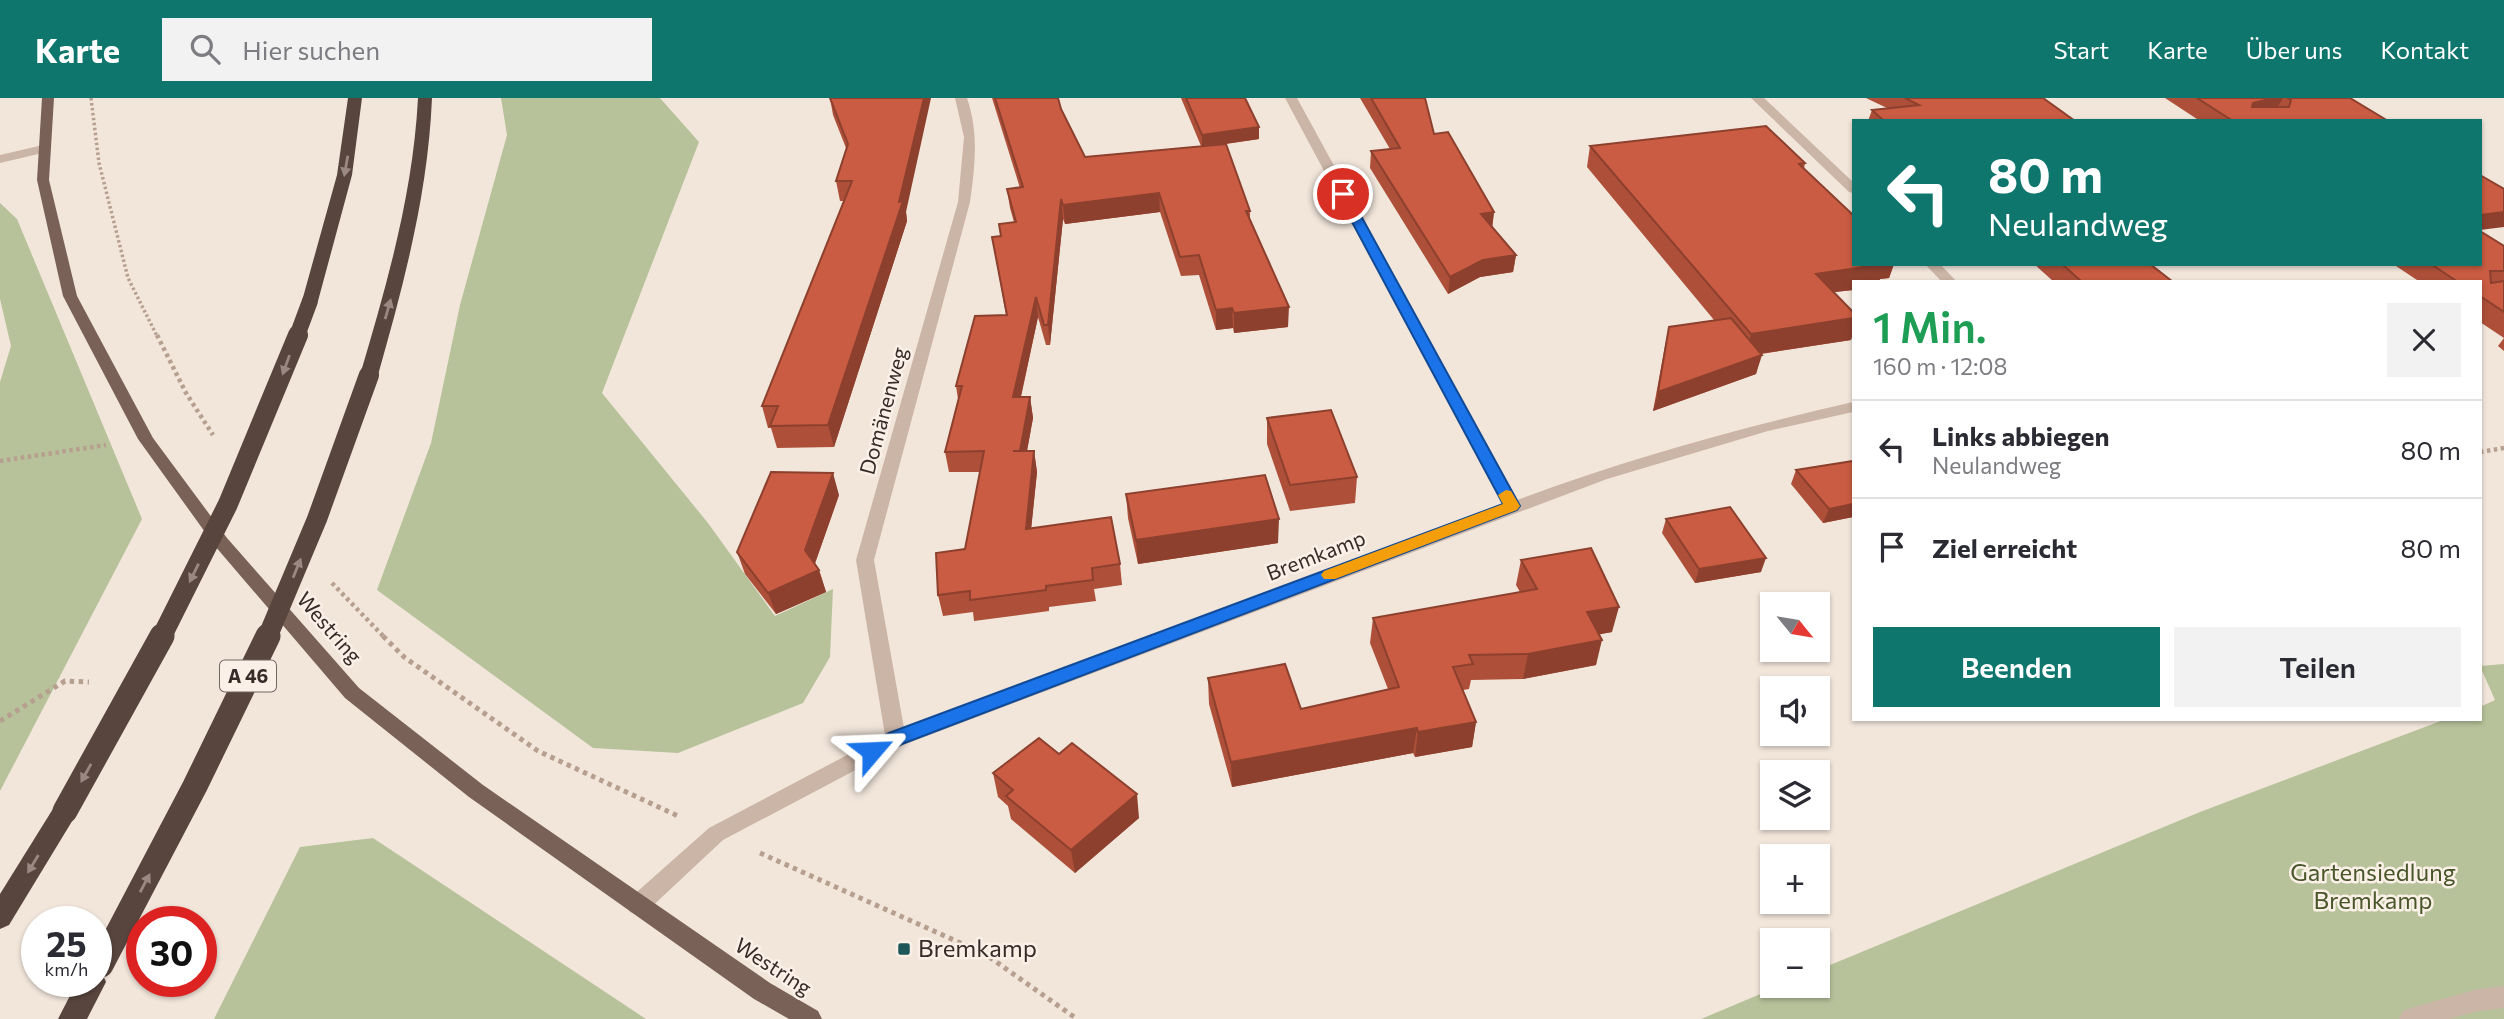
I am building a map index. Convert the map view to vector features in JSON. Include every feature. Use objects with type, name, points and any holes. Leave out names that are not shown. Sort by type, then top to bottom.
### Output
[{"type":"highway","points":[[0,917],[65,811],[160,641],[228,505],[276,394],[310,301],[345,171],[355,98]]},
{"type":"highway","name":"A 46","points":[[112,945],[208,763],[282,604],[334,477],[369,375],[400,264],[419,175],[425,98]]},
{"type":"highway","name":"A 46","points":[[72,1019],[84,997]]},
{"type":"main road","name":"Westring","points":[[48,98],[43,180],[70,296],[146,439],[221,542],[352,693],[476,790],[762,991],[810,1019]]},
{"type":"street","name":"Domänenweg","points":[[896,738],[865,559],[964,202],[972,148],[969,116],[961,98]]},
{"type":"street","points":[[1291,98],[1512,506]]},
{"type":"street","points":[[1757,98],[1852,188]]},
{"type":"street","points":[[0,159],[43,149]]},
{"type":"street","points":[[1837,173],[1852,171]]},
{"type":"street","points":[[1934,266],[1948,280]]},
{"type":"street","name":"Bremkamp","points":[[638,905],[716,834],[896,738],[1601,475],[1765,428],[1852,407]]},
{"type":"street","points":[[2411,1019],[2478,1000],[2504,997]]},
{"type":"path","points":[[91,98],[99,163],[128,278],[186,393],[215,438]]},
{"type":"path","points":[[0,461],[146,439]]},
{"type":"path","points":[[2482,452],[2504,448]]},
{"type":"path","points":[[330,582],[404,657],[538,751],[985,954],[1077,1019]]},
{"type":"green space","points":[[501,98],[660,98],[699,142],[602,393],[708,523],[775,616],[833,589],[830,657],[803,703],[678,753],[593,748],[377,590],[431,443],[460,305],[507,135]]},
{"type":"green space","points":[[0,203],[17,219],[142,519],[0,791],[0,382],[11,346],[0,299]]},
{"type":"green space","name":"Gartensiedlung Bremkamp","points":[[2504,664],[2504,1019],[1701,1019],[1760,994],[1760,998],[1830,998],[1830,965],[2200,812],[2441,721],[2482,721],[2482,706],[2495,700],[2482,666]]},
{"type":"green space","points":[[373,838],[646,1019],[214,1019],[300,847]]},
{"type":"building","points":[[830,98],[924,98],[899,202],[903,201],[828,425],[770,426],[778,406],[762,406],[852,181],[836,181],[848,144]]},
{"type":"building","points":[[995,98],[1058,98],[1085,157],[1226,144],[1250,211],[1246,211],[1289,307],[1234,313],[1232,308],[1216,310],[1199,255],[1180,257],[1159,193],[1063,205],[1061,199],[1048,325],[1044,325],[1036,297],[1013,397],[1030,397],[1020,451],[1034,451],[1026,529],[1111,517],[1120,564],[1092,568],[1093,580],[1046,586],[1046,590],[970,600],[970,591],[938,595],[936,553],[965,549],[984,451],[945,452],[962,386],[956,386],[975,316],[1007,315],[992,237],[1001,236],[999,224],[1016,222],[1007,189],[1023,187]]},
{"type":"building","points":[[1186,98],[1245,98],[1259,127],[1202,135]]},
{"type":"building","points":[[1371,98],[1425,98],[1434,134],[1448,132],[1494,212],[1481,214],[1516,255],[1483,260],[1450,277],[1371,151],[1400,148]]},
{"type":"building","points":[[1905,98],[2043,98],[2072,119],[1882,119],[1872,110],[1919,105]]},
{"type":"building","points":[[2197,98],[2273,98],[2253,103],[2252,107],[2289,107],[2291,100],[2288,98],[2350,98],[2385,119],[2230,119]]},
{"type":"building","points":[[1766,126],[1805,163],[1799,164],[1852,214],[1852,266],[1871,266],[1816,274],[1852,311],[1852,318],[1751,334],[1590,146]]},
{"type":"building","points":[[2482,176],[2504,189],[2504,212],[2482,215]]},
{"type":"building","points":[[2482,232],[2504,246],[2504,271],[2490,271],[2491,283],[2504,281],[2504,312],[2482,297],[2482,280],[2455,280],[2434,266],[2482,266]]},
{"type":"building","points":[[2064,266],[2153,266],[2170,280],[2080,280]]},
{"type":"building","points":[[1731,318],[1762,355],[1658,392],[1669,327]]},
{"type":"building","points":[[1331,410],[1357,477],[1290,485],[1267,418]]},
{"type":"building","points":[[1852,461],[1852,504],[1829,509],[1796,470]]},
{"type":"building","points":[[771,472],[833,473],[805,550],[819,570],[768,593],[737,552]]},
{"type":"building","points":[[1265,475],[1279,519],[1136,540],[1126,494]]},
{"type":"building","points":[[1730,507],[1766,558],[1699,569],[1666,519]]},
{"type":"building","points":[[1591,548],[1619,607],[1587,612],[1602,640],[1528,654],[1469,655],[1473,664],[1453,667],[1476,722],[1418,732],[1417,728],[1231,762],[1208,678],[1285,664],[1301,709],[1399,687],[1373,618],[1537,589],[1521,560]]},
{"type":"building","points":[[1039,738],[1059,754],[1072,743],[1137,794],[1071,850],[1006,796],[1013,790],[993,773]]},
{"type":"slow traffic","points":[[1329,575],[1512,506],[1506,495]]},
{"type":"place","name":"Bremkamp","points":[[904,949]]},
{"type":"route","points":[[872,751],[896,738],[1512,506],[1343,194]]}]
